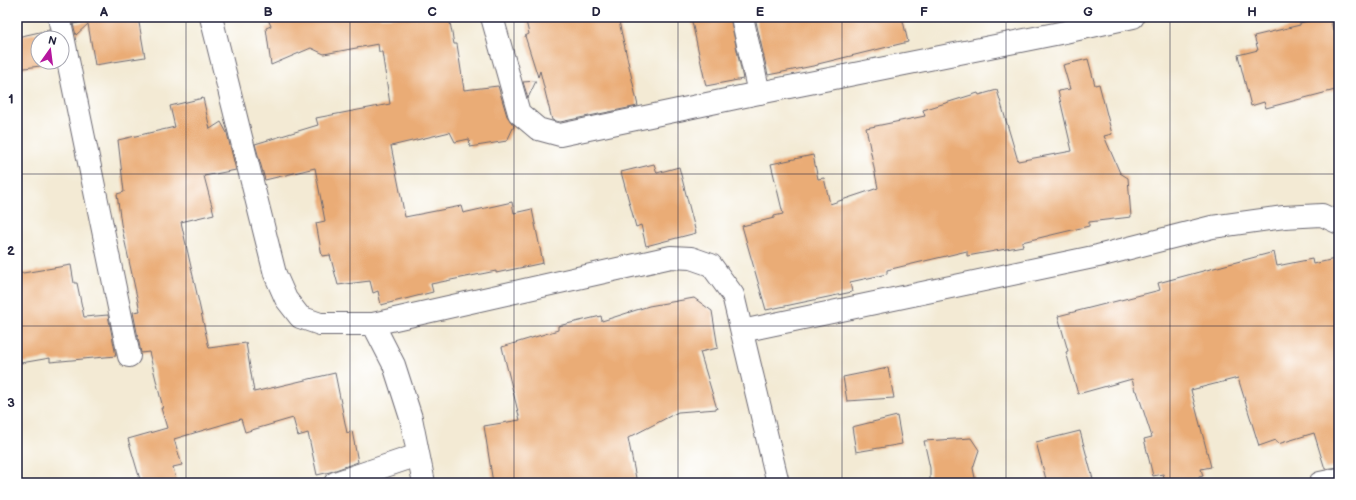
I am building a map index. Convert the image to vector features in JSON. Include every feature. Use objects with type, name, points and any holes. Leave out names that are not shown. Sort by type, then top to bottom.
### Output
[{"type":"street","points":[[59,17],[129,356]]},
{"type":"street","points":[[211,17],[275,274],[286,299],[300,318],[320,324],[373,324],[671,257],[691,258],[711,265],[733,295],[778,483]]},
{"type":"street","points":[[492,17],[519,113],[538,130],[560,135],[1133,17]]},
{"type":"street","points":[[742,17],[759,93]]},
{"type":"street","points":[[742,331],[1098,256],[1212,227],[1284,216],[1322,215],[1339,223]]},
{"type":"street","points":[[373,324],[394,365],[411,418],[424,483]]},
{"type":"street","points":[[335,483],[418,455]]},
{"type":"street","points":[[1320,483],[1339,479]]},
{"type":"building","points":[[87,17],[138,17],[145,57],[95,65],[88,24],[76,35],[73,24],[88,21]]},
{"type":"building","points":[[267,17],[449,17],[454,44],[457,44],[464,90],[498,86],[507,116],[514,126],[507,141],[470,147],[469,139],[455,142],[450,132],[391,146],[405,217],[461,206],[463,213],[512,202],[514,213],[532,209],[543,263],[431,284],[433,292],[381,305],[378,291],[373,293],[370,281],[338,285],[330,255],[322,256],[316,223],[325,221],[315,168],[265,180],[255,144],[318,125],[316,118],[390,104],[382,52],[379,52],[378,44],[324,54],[311,48],[271,65],[266,28],[271,26]]},
{"type":"building","points":[[525,17],[618,17],[638,106],[560,122],[552,120],[540,71],[538,77],[525,36],[529,34]]},
{"type":"building","points":[[691,17],[730,17],[743,79],[706,86]]},
{"type":"building","points":[[755,17],[902,17],[908,42],[818,65],[768,75]]},
{"type":"building","points":[[1330,17],[1333,30],[1339,29],[1339,89],[1266,108],[1264,102],[1251,106],[1238,55],[1258,50],[1254,36],[1300,25],[1300,23]]},
{"type":"building","points":[[30,34],[30,67],[17,69],[17,37]]},
{"type":"building","points":[[1088,59],[1095,85],[1099,84],[1112,134],[1104,136],[1120,173],[1128,178],[1131,217],[1089,222],[1089,226],[1022,242],[1023,246],[967,256],[967,251],[887,270],[887,274],[850,282],[852,292],[766,310],[742,226],[774,218],[774,216],[783,214],[771,164],[813,155],[818,179],[824,178],[830,204],[878,188],[866,128],[925,116],[923,110],[978,93],[979,95],[997,90],[1018,161],[1072,151],[1058,91],[1070,89],[1063,65]]},
{"type":"building","points":[[536,81],[528,98],[523,82]]},
{"type":"building","points":[[203,98],[210,129],[221,122],[227,133],[236,170],[204,176],[214,214],[181,222],[209,348],[246,343],[254,392],[335,373],[347,433],[352,431],[358,462],[317,475],[308,433],[298,436],[293,418],[245,432],[241,419],[174,439],[182,465],[173,467],[177,483],[141,483],[128,439],[167,428],[161,408],[163,408],[149,352],[141,353],[133,312],[140,311],[121,224],[117,194],[124,192],[118,140],[175,127],[170,106]]},
{"type":"building","points":[[654,164],[657,173],[679,167],[696,233],[646,246],[641,225],[636,227],[621,172]]},
{"type":"building","points":[[1274,252],[1277,266],[1312,259],[1313,264],[1339,258],[1339,467],[1325,469],[1314,433],[1278,444],[1276,440],[1259,446],[1238,378],[1191,390],[1211,467],[1201,469],[1203,476],[1177,483],[1166,483],[1163,474],[1153,476],[1144,439],[1152,437],[1132,379],[1078,394],[1058,316],[1160,290],[1158,283]]},
{"type":"building","points":[[71,265],[74,283],[77,283],[84,317],[108,315],[116,356],[50,362],[50,358],[21,363],[20,359],[17,359],[17,274]]},
{"type":"building","points":[[694,298],[712,311],[718,348],[700,352],[717,409],[678,412],[628,438],[637,483],[493,483],[484,426],[520,420],[502,347],[558,330],[558,326],[601,316],[602,321],[649,306]]},
{"type":"building","points":[[888,368],[894,398],[847,401],[843,377]]},
{"type":"building","points":[[897,416],[902,444],[856,452],[852,427]]},
{"type":"building","points":[[1080,431],[1094,483],[1047,483],[1036,442]]},
{"type":"building","points":[[971,438],[979,450],[973,468],[976,483],[930,483],[930,468],[924,441]]}]
